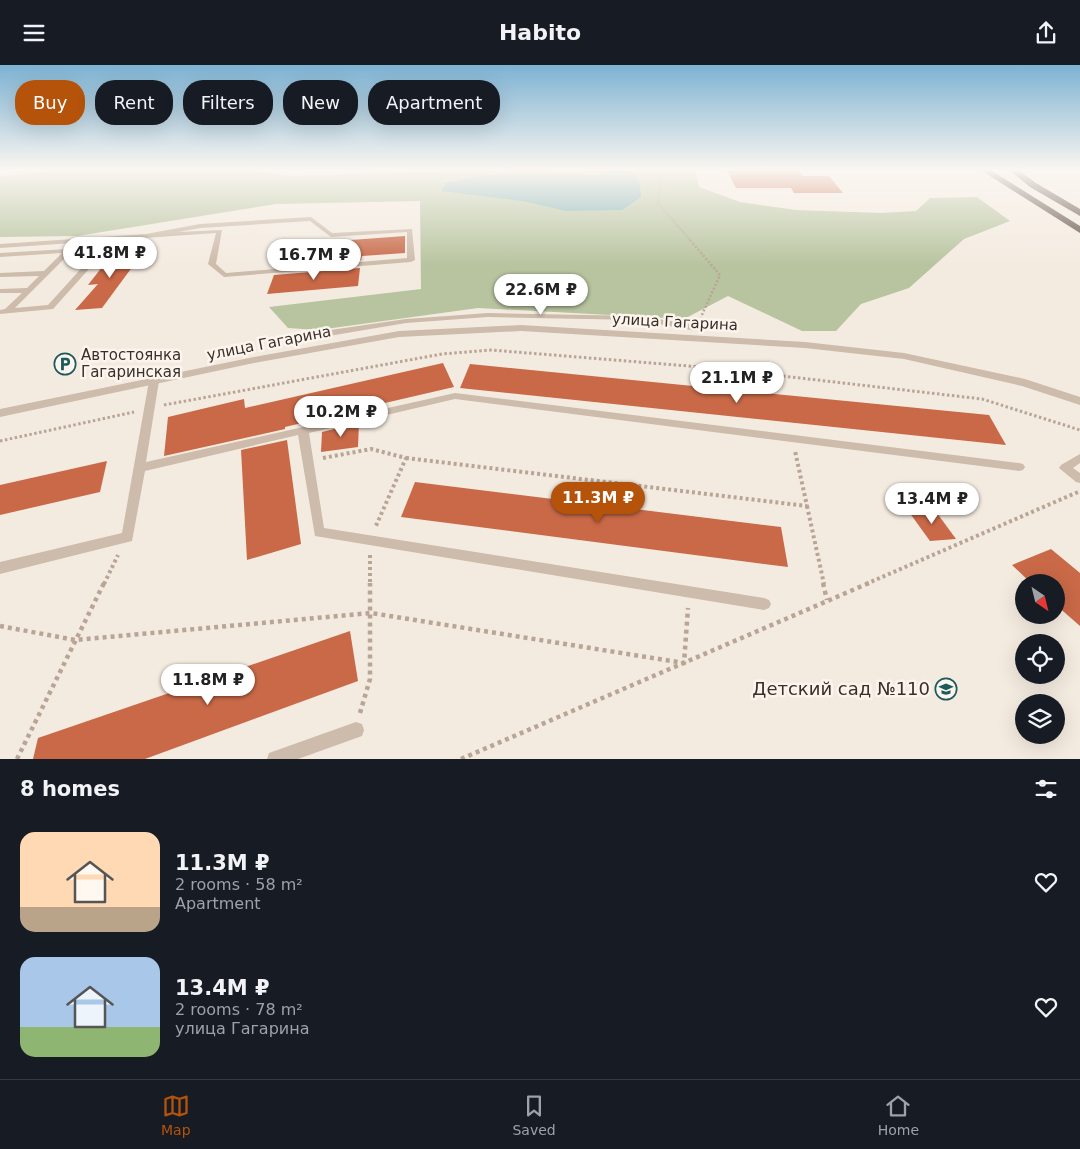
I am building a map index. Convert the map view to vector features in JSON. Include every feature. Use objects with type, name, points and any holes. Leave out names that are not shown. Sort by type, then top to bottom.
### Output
[{"type":"highway","points":[[1035,201],[1080,230]]},
{"type":"highway","points":[[1061,201],[1080,213]]},
{"type":"street","name":"улица Гагарина","points":[[0,413],[254,360],[399,334],[521,328],[805,345],[904,356],[998,377],[1080,401]]},
{"type":"lane","points":[[0,246],[220,231],[212,265],[224,275],[410,260],[410,230],[331,235],[311,219],[200,226],[149,235]]},
{"type":"lane","points":[[0,255],[150,246]]},
{"type":"lane","points":[[4,311],[50,307],[104,248]]},
{"type":"lane","points":[[4,311],[29,290],[69,250]]},
{"type":"lane","points":[[0,275],[46,273]]},
{"type":"lane","points":[[0,291],[29,290]]},
{"type":"lane","points":[[317,335],[406,321],[488,315],[638,318],[696,328]]},
{"type":"lane","points":[[0,568],[128,537],[154,381]]},
{"type":"lane","points":[[139,468],[455,396],[1019,467]]},
{"type":"lane","points":[[303,431],[319,532],[764,604]]},
{"type":"lane","points":[[1080,458],[1065,468],[1080,479]]},
{"type":"lane","points":[[275,759],[356,729]]},
{"type":"path","points":[[658,201],[720,275],[696,328]]},
{"type":"path","points":[[0,441],[150,408],[442,353],[491,350],[713,368],[959,395],[982,399],[1080,430]]},
{"type":"path","points":[[792,439],[827,600]]},
{"type":"path","points":[[308,461],[371,449],[406,458],[807,506]]},
{"type":"path","points":[[356,729],[370,679],[370,540],[406,458]]},
{"type":"path","points":[[461,759],[1080,491]]},
{"type":"path","points":[[17,759],[128,537]]},
{"type":"path","points":[[684,663],[689,592]]},
{"type":"path","points":[[0,626],[75,640],[371,613],[684,663]]},
{"type":"green space","points":[[0,201],[401,201],[276,204],[77,236],[0,237]]},
{"type":"green space","points":[[420,201],[738,201],[796,210],[881,213],[916,211],[926,201],[983,201],[1010,221],[964,239],[909,288],[861,304],[836,331],[802,331],[728,296],[684,319],[478,308],[318,330],[288,328],[269,307],[421,289]]},
{"type":"water","points":[[524,201],[635,201],[622,210],[566,211]]},
{"type":"building","points":[[405,236],[405,253],[362,256],[361,260],[314,264],[318,248],[323,248],[324,242]]},
{"type":"building","points":[[144,251],[102,308],[75,310],[98,284],[88,285],[113,253]]},
{"type":"building","points":[[360,268],[358,286],[267,294],[274,275]]},
{"type":"building","points":[[443,363],[454,387],[359,409],[359,413],[323,421],[323,418],[285,427],[285,429],[164,456],[168,417],[244,399],[245,408]]},
{"type":"building","points":[[470,364],[989,415],[1006,445],[460,388]]},
{"type":"building","points":[[359,423],[358,447],[321,452],[322,432]]},
{"type":"building","points":[[287,440],[301,544],[247,560],[241,450]]},
{"type":"building","points":[[107,461],[100,492],[0,515],[0,485]]},
{"type":"building","points":[[415,482],[781,527],[788,567],[401,517]]},
{"type":"building","points":[[934,509],[956,539],[930,541],[909,512]]},
{"type":"building","points":[[1051,549],[1080,573],[1080,626],[1065,613],[1065,574],[1022,574],[1012,565]]},
{"type":"building","points":[[350,631],[358,681],[145,759],[33,759],[38,738]]},
{"type":"place","name":"Автостоянка Гагаринская","points":[[65,364]]},
{"type":"place","name":"Детский сад №110","points":[[946,689]]}]
